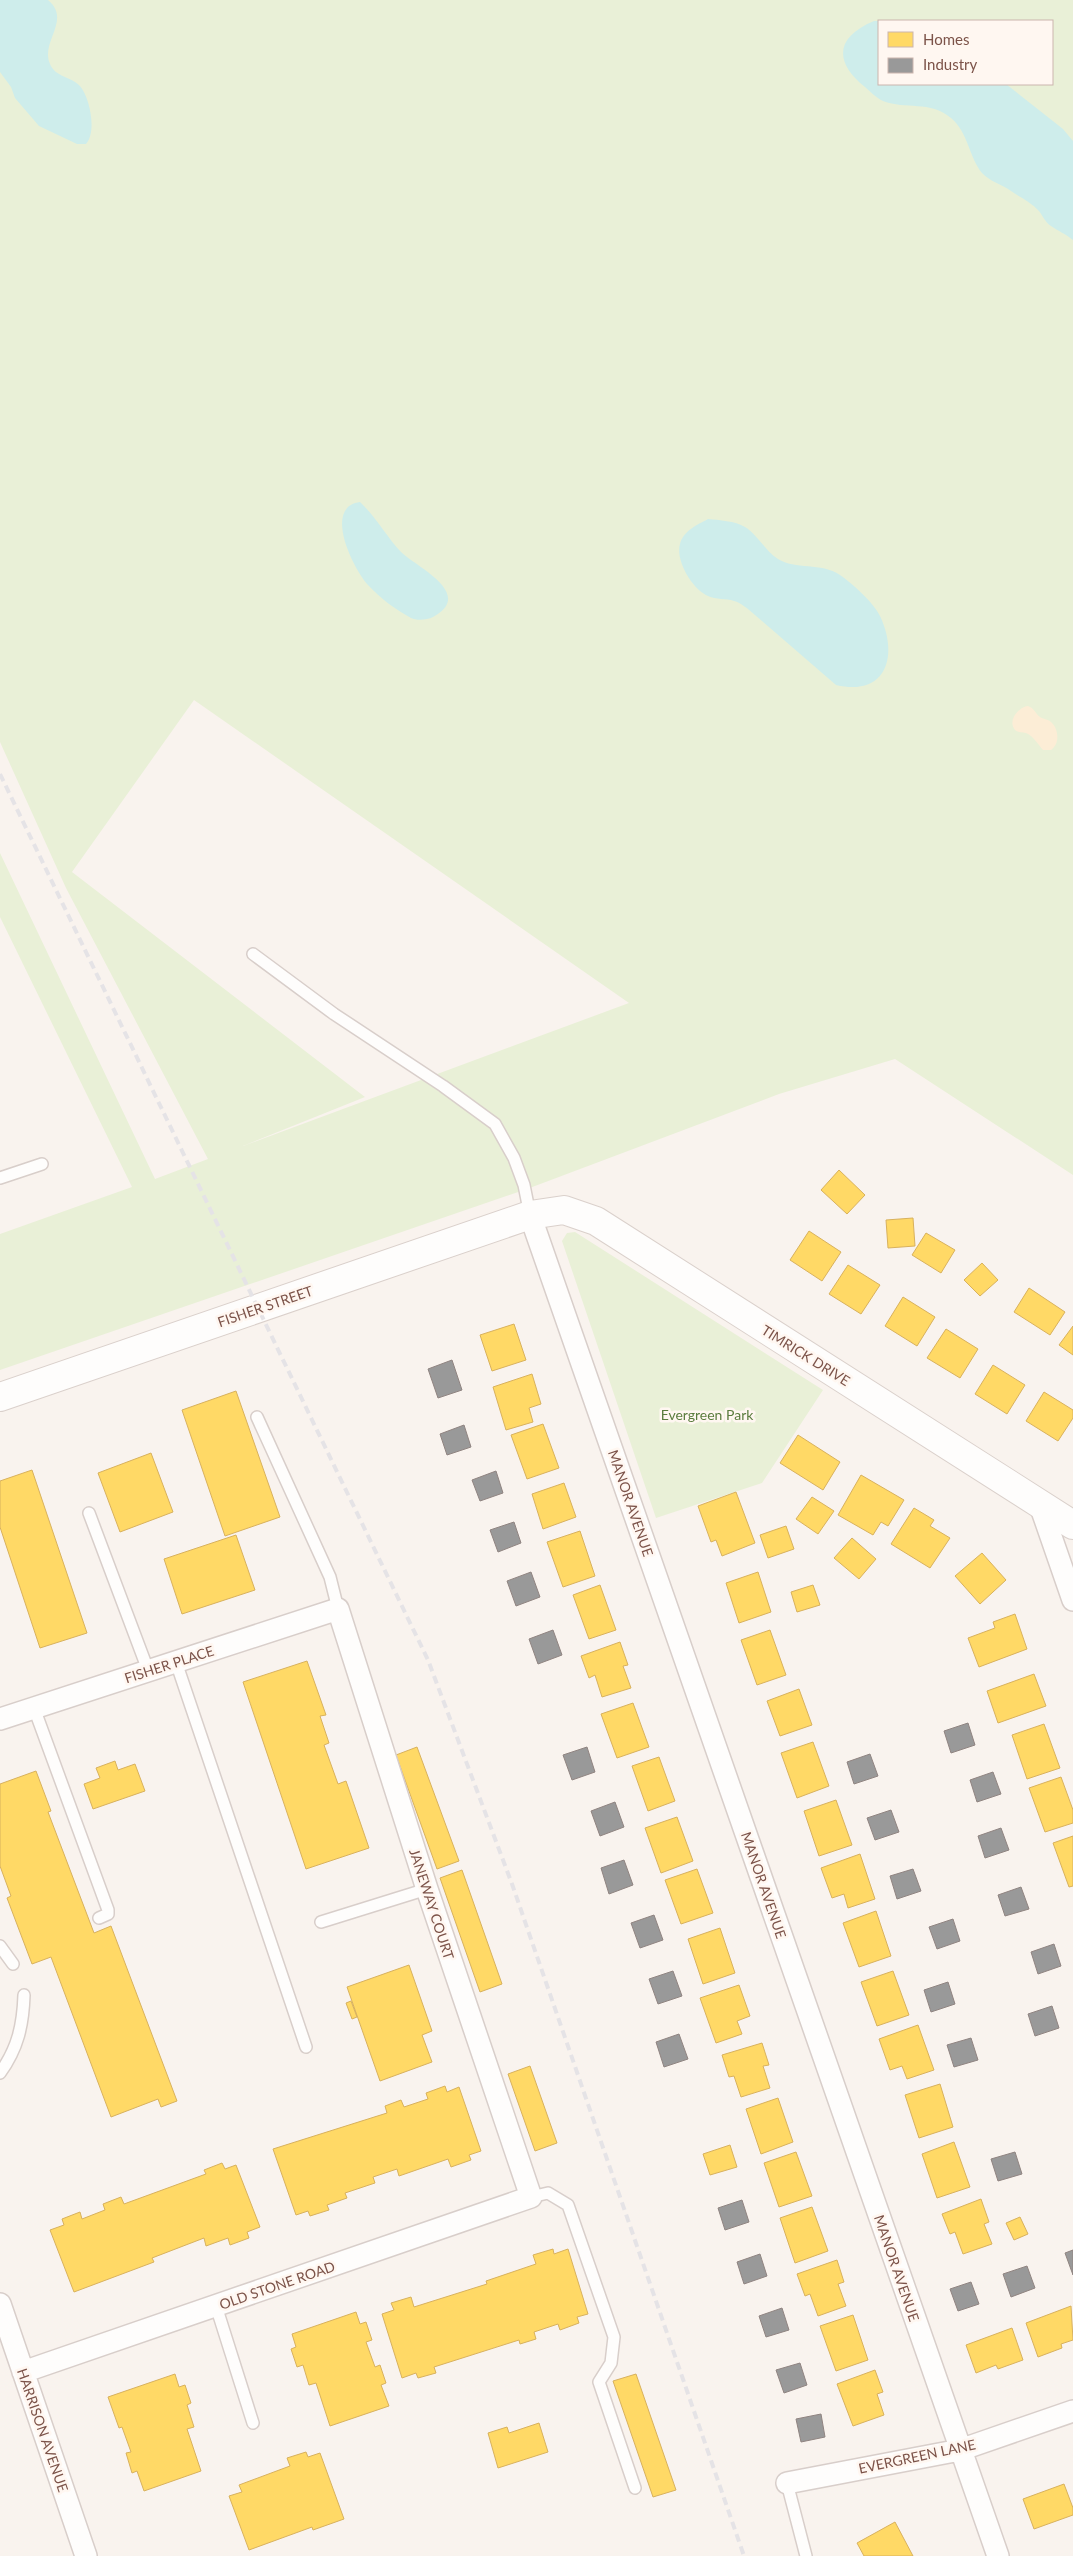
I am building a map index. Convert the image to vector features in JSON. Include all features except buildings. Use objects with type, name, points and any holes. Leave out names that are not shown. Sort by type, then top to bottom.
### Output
[{"type":"street","name":"TIMRICK DRIVE","points":[[530,1214],[564,1210],[596,1222],[1073,1525]]},
{"type":"street","name":"FISHER STREET","points":[[0,1397],[530,1214]]},
{"type":"street","name":"MANOR AVENUE","points":[[530,1214],[998,2556]]},
{"type":"street","points":[[1039,1502],[1073,1600]]},
{"type":"street","name":"FISHER PLACE","points":[[0,1719],[338,1609]]},
{"type":"street","name":"JANEWAY COURT","points":[[338,1609],[427,1889],[531,2197]]},
{"type":"street","name":"OLD STONE ROAD","points":[[23,2372],[531,2197]]},
{"type":"street","name":"HARRISON AVENUE","points":[[1,2310],[86,2556]]},
{"type":"street","name":"EVERGREEN LANE","points":[[787,2483],[960,2450],[1073,2411]]},
{"type":"lane","points":[[253,954],[334,1014],[443,1086],[495,1124],[514,1158],[524,1185],[530,1214]]},
{"type":"lane","points":[[0,1178],[42,1164]]},
{"type":"lane","points":[[257,1416],[330,1577],[338,1609]]},
{"type":"lane","points":[[88,1513],[148,1670]]},
{"type":"lane","points":[[176,1662],[306,2046]]},
{"type":"lane","points":[[34,1708],[108,1910],[108,1914],[99,1918]]},
{"type":"lane","points":[[321,1922],[427,1889]]},
{"type":"lane","points":[[0,1946],[13,1964]]},
{"type":"lane","points":[[0,2073],[13,2056],[21,2035],[24,1995]]},
{"type":"lane","points":[[531,2197],[548,2193],[568,2206],[614,2337],[611,2363],[599,2382],[635,2488]]},
{"type":"lane","points":[[216,2306],[253,2423]]},
{"type":"lane","points":[[787,2483],[806,2556]]},
{"type":"green space","points":[[0,0],[1073,0],[1073,1175],[895,1059],[779,1094],[527,1189],[0,1370],[0,1234],[132,1187],[0,917],[0,853],[155,1179],[208,1159],[66,888],[0,742]],"holes":[[[194,700],[629,1003],[243,1146],[365,1097],[72,872]]]},
{"type":"green space","name":"Evergreen Park","points":[[575,1232],[823,1390],[762,1483],[656,1518],[562,1241],[567,1233]]},
{"type":"sand","points":[[1028,706],[1040,717],[1050,721],[1056,728],[1057,740],[1051,750],[1043,750],[1031,736],[1015,730],[1012,722],[1013,718],[1018,711]]},
{"type":"water","points":[[0,0],[48,0],[55,8],[57,23],[48,56],[52,68],[56,72],[77,83],[84,91],[92,124],[86,144],[77,144],[39,126],[15,98],[11,87],[0,72]]},
{"type":"water","points":[[878,21],[878,85],[1007,85],[1063,129],[1073,141],[1073,240],[1049,224],[1039,211],[1029,203],[982,173],[961,130],[943,112],[926,107],[892,104],[883,101],[855,77],[844,59],[843,50],[852,34],[861,27]]},
{"type":"water","points":[[360,502],[401,552],[429,573],[445,590],[448,599],[445,608],[433,617],[422,620],[411,618],[383,599],[362,577],[349,553],[342,527],[343,515],[349,506]]},
{"type":"water","points":[[708,519],[737,523],[750,530],[769,552],[778,559],[792,564],[833,571],[862,594],[873,605],[886,631],[888,659],[884,670],[877,679],[867,685],[853,687],[836,685],[743,605],[702,593],[686,574],[679,551],[684,535]]},
{"type":"railway","points":[[0,774],[428,1660],[512,1884],[744,2556]]}]
